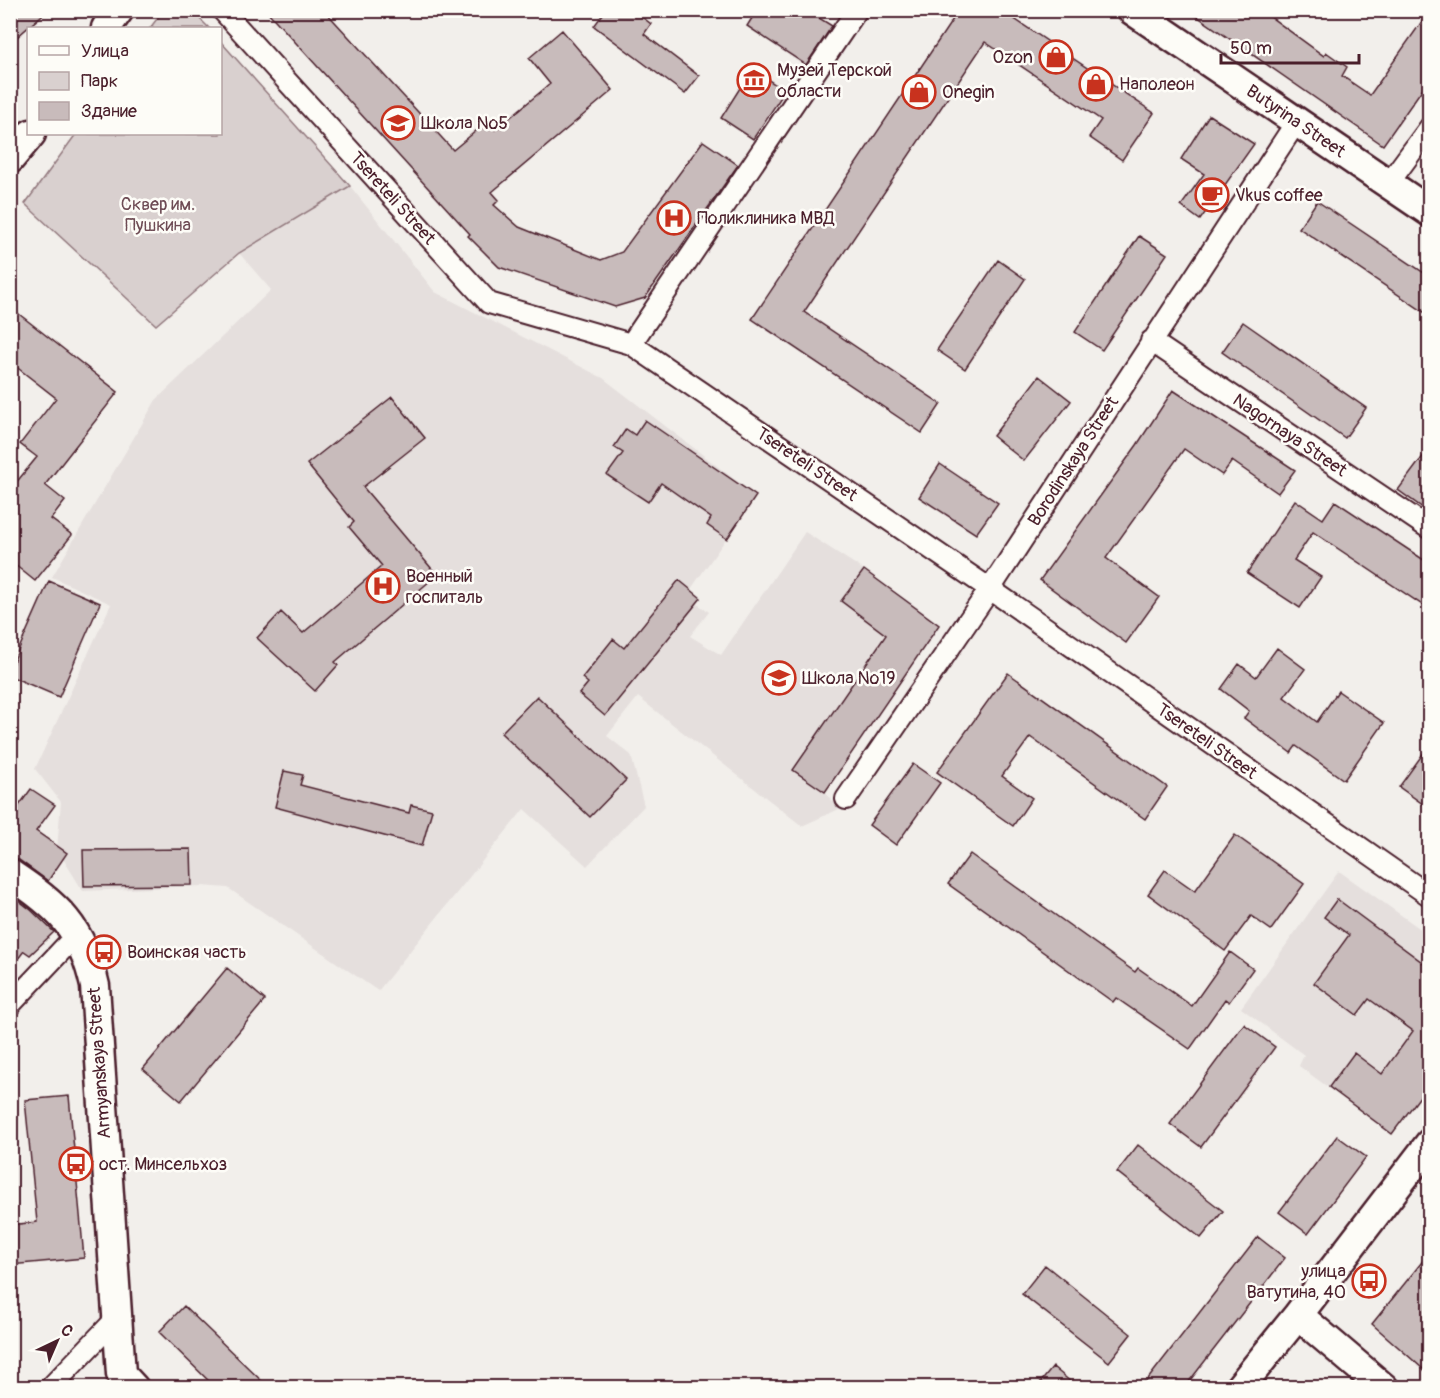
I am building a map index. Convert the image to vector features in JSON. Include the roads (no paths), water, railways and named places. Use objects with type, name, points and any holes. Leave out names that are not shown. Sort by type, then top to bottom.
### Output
[{"type":"main road","points":[[107,27],[118,10]]},
{"type":"main road","name":"Butyrina Street","points":[[1132,10],[1430,212]]},
{"type":"main road","points":[[10,159],[30,135]]},
{"type":"main road","name":"Armyanskaya Street","points":[[10,874],[44,897],[67,920],[77,934],[90,963],[95,986],[121,1374],[134,1388]]},
{"type":"main road","points":[[1239,1388],[1430,1143]]},
{"type":"main road","points":[[1298,1315],[1384,1388]]},
{"type":"street","name":"Tsereteli Street","points":[[222,10],[489,303],[631,344],[990,589],[1430,896]]},
{"type":"street","points":[[631,344],[856,10]]},
{"type":"street","name":"Borodinskaya Street","points":[[846,799],[990,589],[1297,121]]},
{"type":"street","points":[[1388,184],[1430,127]]},
{"type":"street","name":"Nagornaya Street","points":[[1151,341],[1430,529]]},
{"type":"street","points":[[10,1005],[77,934]]},
{"type":"street","points":[[50,1388],[117,1318]]},
{"type":"place","name":"Ozon","points":[[1056,57]]},
{"type":"place","name":"Музей Терской области","points":[[754,80]]},
{"type":"place","name":"Наполеон","points":[[1096,84]]},
{"type":"place","name":"Onegin","points":[[919,92]]},
{"type":"place","name":"Школа №5","points":[[398,123]]},
{"type":"place","name":"Vkus coffee","points":[[1212,195]]},
{"type":"place","name":"Поликлиника МВД","points":[[674,218]]},
{"type":"place","name":"Военный госпиталь","points":[[383,586]]},
{"type":"place","name":"Школа №19","points":[[779,678]]},
{"type":"place","name":"Воинская часть","points":[[104,952]]},
{"type":"place","name":"ост. Минсельхоз","points":[[76,1164]]},
{"type":"place","name":"улица Ватутина, 40","points":[[1369,1281]]},
{"type":"park label","name":"Сквер им. Пушкина","points":[[158,214]]}]
